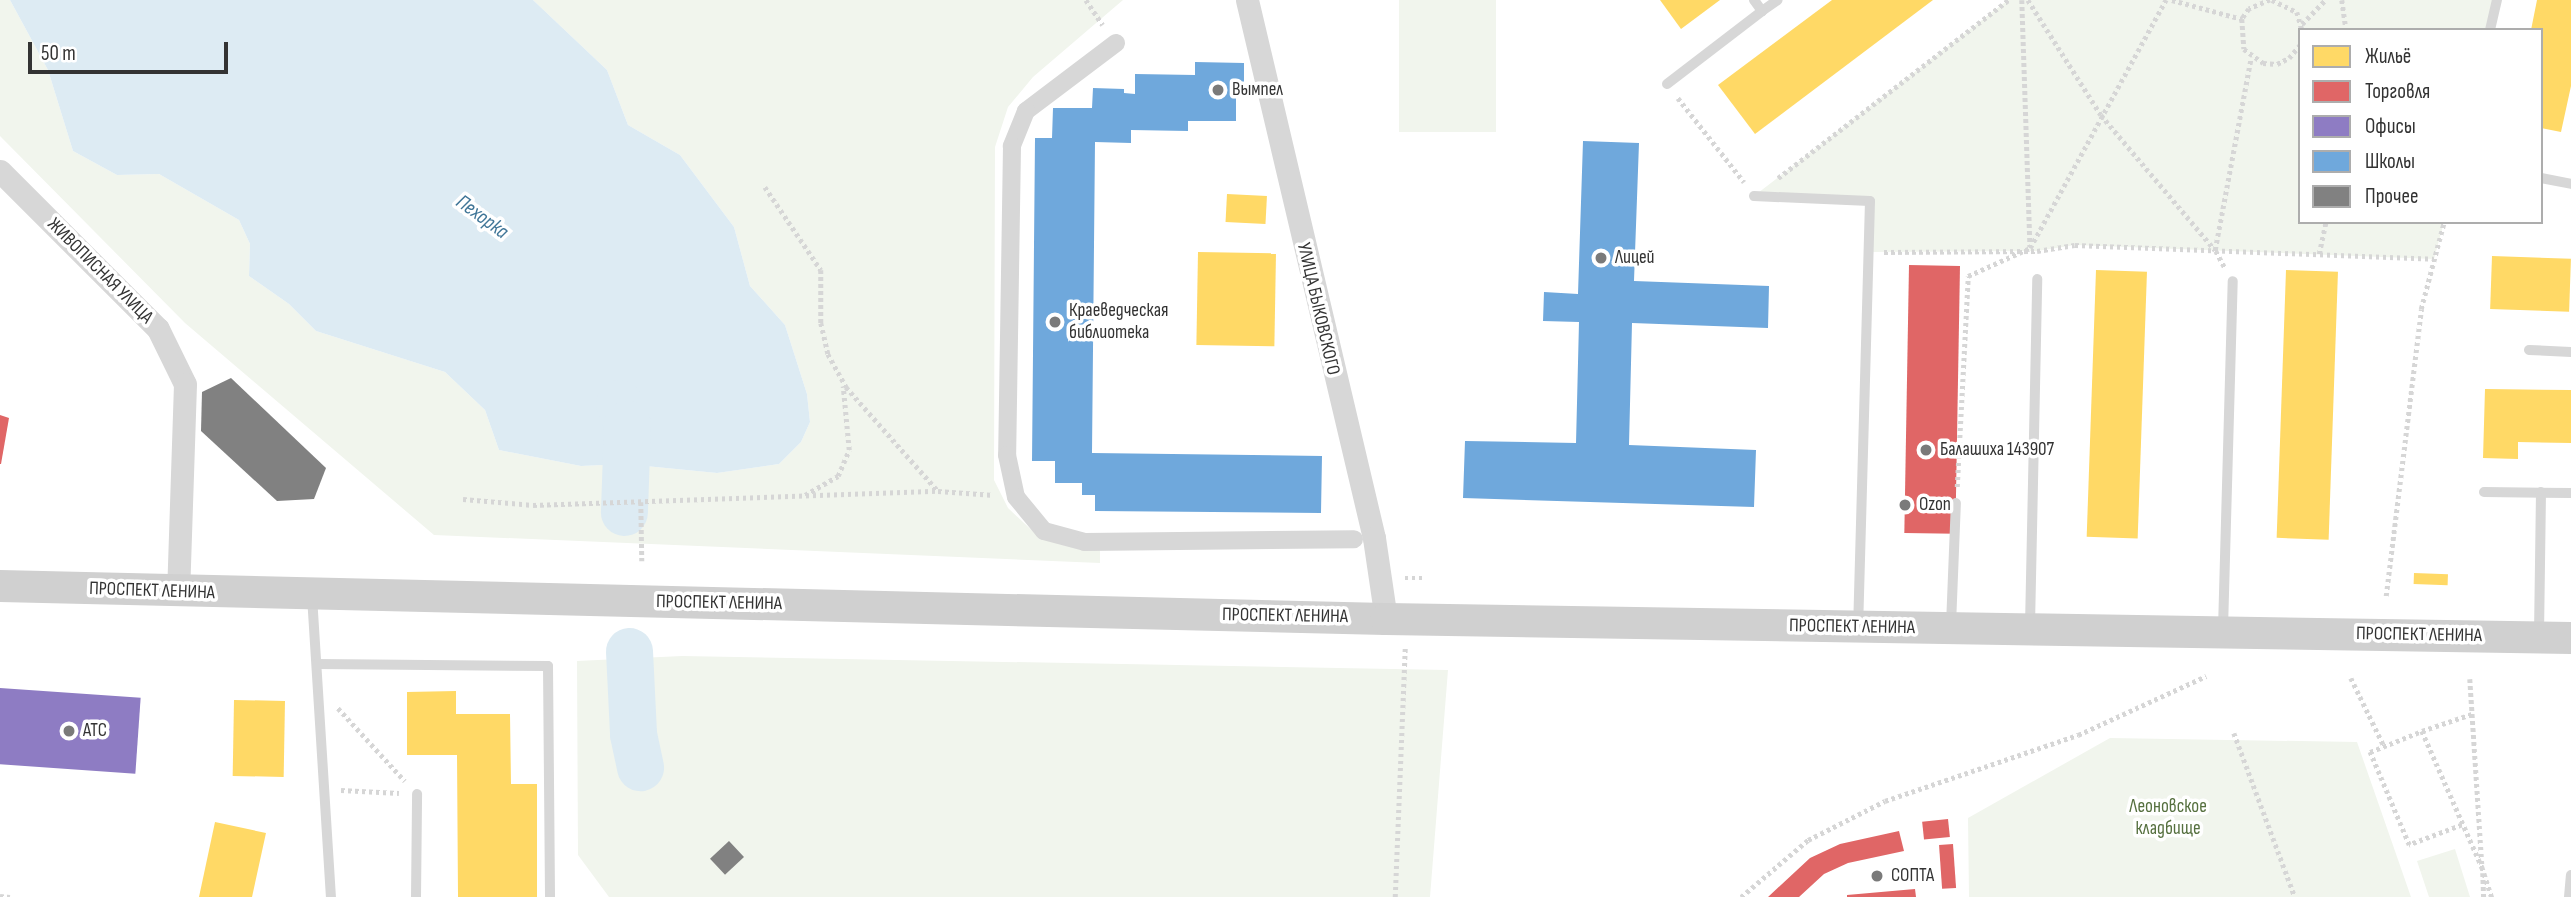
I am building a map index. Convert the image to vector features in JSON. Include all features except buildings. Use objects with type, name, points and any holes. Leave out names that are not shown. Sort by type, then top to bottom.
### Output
[{"type":"main road","name":"ПРОСПЕКТ ЛЕНИНА","points":[[0,586],[1386,619],[2571,638]]},
{"type":"street","name":"УЛИЦА БЫКОВСКОГО","points":[[1247,0],[1374,538],[1386,619]]},
{"type":"street","points":[[1116,43],[1027,111],[1012,146],[1007,455],[1016,497],[1044,531],[1085,542],[1354,539]]},
{"type":"street","name":"ЖИВОПИСНАЯ УЛИЦА","points":[[0,171],[158,329],[185,384],[178,592]]},
{"type":"lane","points":[[1754,0],[1762,12]]},
{"type":"lane","points":[[1667,84],[1778,0]]},
{"type":"lane","points":[[2490,28],[2497,0]]},
{"type":"lane","points":[[2543,178],[2571,184]]},
{"type":"lane","points":[[1754,196],[1870,201],[1858,626]]},
{"type":"lane","points":[[2030,629],[2037,279]]},
{"type":"lane","points":[[2222,632],[2233,281]]},
{"type":"lane","points":[[2529,351],[2571,352]]},
{"type":"lane","points":[[2484,492],[2571,493]]},
{"type":"lane","points":[[2539,637],[2541,492]]},
{"type":"lane","points":[[1951,628],[1956,503]]},
{"type":"lane","points":[[312,594],[331,897]]},
{"type":"lane","points":[[317,664],[548,666],[550,897]]},
{"type":"lane","points":[[416,897],[417,794]]},
{"type":"lane","points":[[2570,897],[2571,875]]},
{"type":"path","points":[[1086,0],[1116,43]]},
{"type":"path","points":[[1667,84],[1754,196],[2008,0]]},
{"type":"path","points":[[2022,0],[2030,248]]},
{"type":"path","points":[[2028,0],[2101,115],[2215,250]]},
{"type":"path","points":[[1956,503],[1968,276],[2030,248],[2166,0]]},
{"type":"path","points":[[2172,0],[2242,19]]},
{"type":"path","points":[[2298,48],[2277,64],[2251,57],[2240,40],[2242,19],[2249,9],[2271,0],[2283,1],[2297,12],[2302,27]]},
{"type":"path","points":[[2302,27],[2325,0]]},
{"type":"path","points":[[2342,0],[2346,28]]},
{"type":"path","points":[[2215,250],[2251,57]]},
{"type":"path","points":[[765,187],[821,270],[821,323],[828,354],[843,380],[939,491]]},
{"type":"path","points":[[2319,254],[2326,224]]},
{"type":"path","points":[[2386,596],[2421,309],[2443,224]]},
{"type":"path","points":[[1869,252],[2030,248],[2037,251],[2075,245],[2434,259]]},
{"type":"path","points":[[804,496],[838,476],[849,450],[843,380]]},
{"type":"path","points":[[463,499],[533,505],[939,491],[1016,497]]},
{"type":"path","points":[[641,502],[642,561]]},
{"type":"path","points":[[1404,578],[1423,578]]},
{"type":"path","points":[[1395,897],[1404,662]]},
{"type":"path","points":[[1741,897],[1808,840],[1885,801],[2078,735],[2206,676]]},
{"type":"path","points":[[2351,678],[2385,746]]},
{"type":"path","points":[[2470,679],[2484,897]]},
{"type":"path","points":[[318,687],[417,794]]},
{"type":"path","points":[[2462,825],[2409,845],[2370,752],[2472,714]]},
{"type":"path","points":[[2422,732],[2482,867],[2492,897]]},
{"type":"path","points":[[2235,733],[2295,897]]},
{"type":"path","points":[[325,789],[417,794]]},
{"type":"path","points":[[0,896],[10,897]]},
{"type":"green space","points":[[0,0],[10,0],[48,70],[73,151],[117,175],[159,174],[239,220],[250,244],[249,276],[289,304],[316,331],[445,372],[485,410],[499,450],[581,466],[625,464],[717,473],[779,464],[801,442],[810,422],[807,394],[785,325],[750,286],[734,227],[680,155],[628,125],[607,70],[533,0],[1123,0],[1033,77],[1008,107],[995,147],[994,480],[1008,508],[1040,538],[1100,548],[1100,563],[434,535],[185,323],[0,136]]},
{"type":"green space","points":[[1399,0],[1496,0],[1496,132],[1399,132]]},
{"type":"green space","points":[[2008,0],[2497,0],[2490,28],[2298,28],[2298,224],[2443,224],[2434,259],[2075,245],[2037,251],[1869,252],[1870,201],[1754,196]]},
{"type":"green space","points":[[682,656],[1448,670],[1430,897],[609,897],[578,855],[577,661]]},
{"type":"green space","name":"Леоновское кладбище","points":[[2110,738],[2357,742],[2411,897],[1969,897],[1968,818]]},
{"type":"green space","points":[[2455,849],[2470,897],[2429,897],[2417,861]]},
{"type":"water","points":[[10,0],[533,0],[607,70],[628,125],[680,155],[734,227],[750,286],[785,325],[807,394],[810,422],[801,442],[779,464],[717,473],[625,464],[581,466],[499,450],[485,410],[445,372],[316,331],[289,304],[249,276],[250,244],[239,220],[159,174],[117,175],[73,151],[48,70]]},
{"type":"waterway","name":"Пехорка","points":[[619,403],[627,424],[624,512]]},
{"type":"waterway","name":"Пехорка","points":[[629,651],[633,734],[640,767]]},
{"type":"place","name":"Вымпел","points":[[1218,90]]},
{"type":"place","name":"Лицей","points":[[1601,258]]},
{"type":"place","name":"Краеведческая библиотека","points":[[1055,322]]},
{"type":"place","name":"Балашиха 143907","points":[[1926,450]]},
{"type":"place","name":"Ozon","points":[[1905,505]]},
{"type":"place","name":"АТС","points":[[69,731]]},
{"type":"place","name":"СОПТА","points":[[1877,876]]}]
